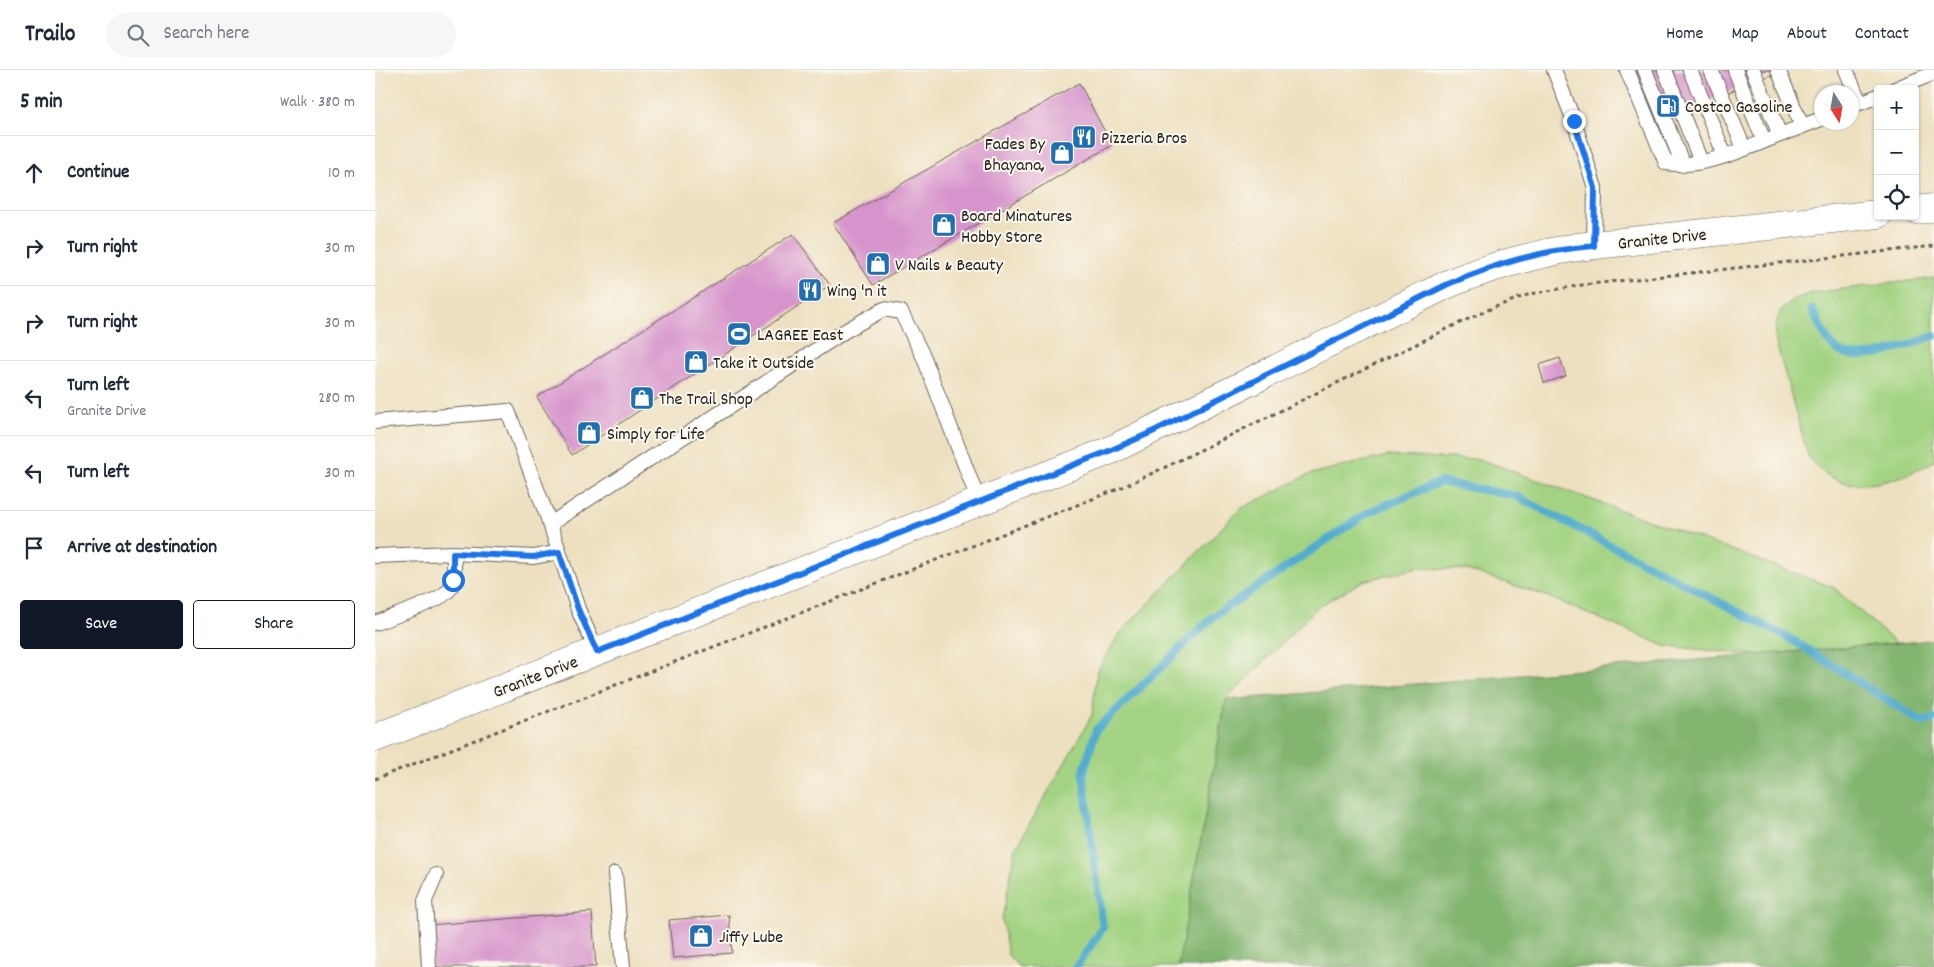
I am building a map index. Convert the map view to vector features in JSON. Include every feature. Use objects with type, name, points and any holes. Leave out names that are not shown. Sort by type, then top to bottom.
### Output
[{"type":"street","points":[[1919,210],[1934,208]]},
{"type":"street","name":"Granite Drive","points":[[375,738],[979,502],[1150,433],[1448,284],[1489,267],[1532,255],[1594,246],[1874,214]]},
{"type":"lane","points":[[1554,70],[1574,121],[1595,188],[1594,246]]},
{"type":"lane","points":[[1627,70],[1666,163],[1683,165],[1725,156],[1814,122]]},
{"type":"lane","points":[[1645,70],[1683,165]]},
{"type":"lane","points":[[1665,70],[1701,162]]},
{"type":"lane","points":[[1690,70],[1725,156]]},
{"type":"lane","points":[[1711,70],[1744,148]]},
{"type":"lane","points":[[1735,70],[1764,141]]},
{"type":"lane","points":[[1753,70],[1780,135]]},
{"type":"lane","points":[[1778,70],[1802,126]]},
{"type":"lane","points":[[1846,70],[1850,85]]},
{"type":"lane","points":[[1905,85],[1934,73]]},
{"type":"lane","points":[[1859,104],[1874,98]]},
{"type":"lane","points":[[550,524],[845,331],[884,309],[901,312],[924,358],[979,502]]},
{"type":"lane","points":[[375,422],[508,411],[550,524],[578,609],[597,652]]},
{"type":"lane","points":[[375,556],[453,553],[534,557],[559,552]]},
{"type":"lane","points":[[375,623],[436,599],[448,591],[453,580],[453,553]]},
{"type":"lane","points":[[615,874],[623,967]]},
{"type":"lane","points":[[429,967],[425,902],[435,875]]},
{"type":"path","points":[[375,779],[1118,489],[1451,327],[1490,309],[1530,294],[1582,285],[1934,246]]},
{"type":"green space","points":[[1934,278],[1934,461],[1902,476],[1885,481],[1868,484],[1851,483],[1835,479],[1820,470],[1808,456],[1776,342],[1779,315],[1787,304],[1811,293]]},
{"type":"green space","points":[[1387,456],[1479,459],[1833,587],[1896,643],[1757,655],[1665,646],[1546,596],[1467,570],[1418,568],[1363,581],[1319,606],[1226,700],[1178,967],[1019,967],[1008,955],[1002,919],[1016,848],[1092,715],[1097,671],[1120,633],[1240,509],[1310,474]]},
{"type":"green space","points":[[1934,640],[1934,967],[1178,967],[1226,700]]},
{"type":"building","name":"Costco Gasoline","points":[[1625,70],[1783,70],[1648,125]]},
{"type":"building","points":[[1079,83],[1112,145],[873,285],[833,223]]},
{"type":"building","points":[[793,234],[830,285],[572,455],[537,397]]},
{"type":"building","points":[[1560,358],[1566,376],[1544,383],[1539,365]]},
{"type":"building","points":[[592,912],[596,967],[432,967],[429,925]]},
{"type":"building","name":"Jiffy Lube","points":[[729,915],[732,953],[673,958],[669,920]]},
{"type":"waterway","points":[[1812,309],[1828,340],[1836,349],[1846,354],[1858,356],[1871,355],[1934,336]]},
{"type":"waterway","points":[[1076,967],[1103,928],[1083,774],[1096,730],[1214,616],[1367,513],[1440,482],[1516,496],[1794,641],[1922,722],[1934,719]]},
{"type":"place","name":"Costco Gasoline","points":[[1668,106]]},
{"type":"place","name":"Pizzeria Bros","points":[[1084,137]]},
{"type":"place","name":"Fades By Bhayana,","points":[[1062,153]]},
{"type":"place","name":"Board Minatures Hobby Store","points":[[944,225]]},
{"type":"place","name":"V Nails & Beauty","points":[[878,264]]},
{"type":"place","name":"Wing 'n it","points":[[810,290]]},
{"type":"place","name":"LAGREE East","points":[[739,334]]},
{"type":"place","name":"Take it Outside","points":[[696,362]]},
{"type":"place","name":"The Trail Shop","points":[[642,398]]},
{"type":"place","name":"Simply for Life","points":[[589,433]]},
{"type":"place","name":"Jiffy Lube","points":[[701,936]]},
{"type":"route","points":[[453,580],[453,553],[534,557],[547,556],[559,552],[578,609],[597,652],[1109,451],[1150,433],[1448,284],[1489,267],[1532,255],[1594,246],[1595,188],[1574,121]]}]
